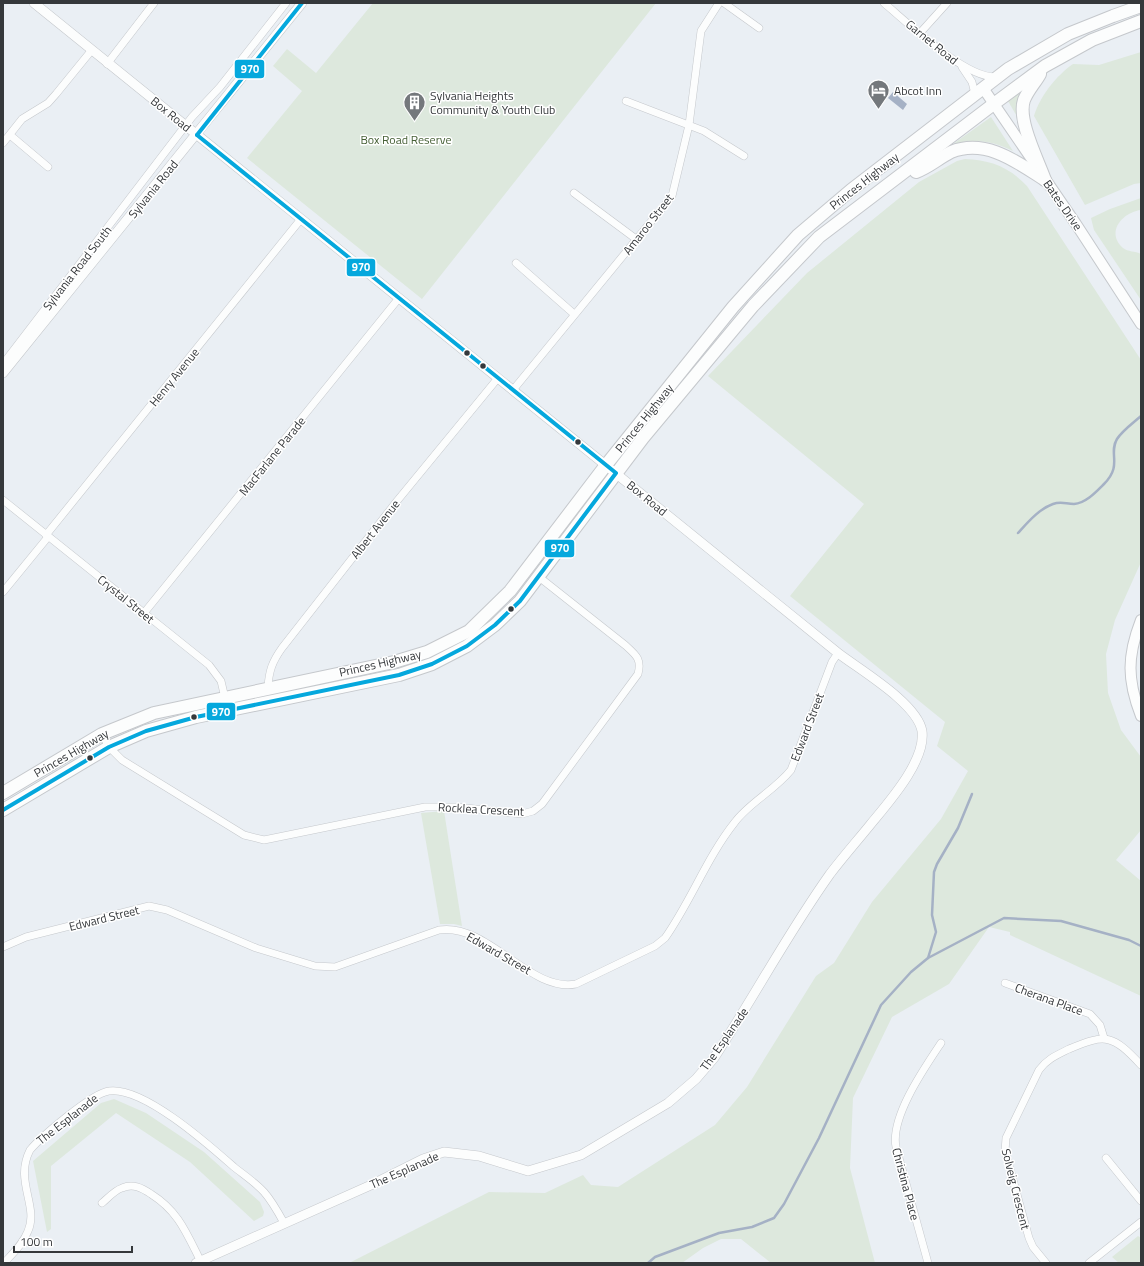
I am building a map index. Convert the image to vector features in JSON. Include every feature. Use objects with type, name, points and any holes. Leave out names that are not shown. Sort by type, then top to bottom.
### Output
[{"type":"highway","name":"Princes Highway","points":[[3,792],[102,734],[154,712],[268,687],[394,662],[427,652],[469,631],[510,591],[606,465],[733,307],[798,235],[851,190],[995,78],[1029,55],[1068,34],[1141,6]]},
{"type":"highway","name":"Princes Highway","points":[[3,810],[109,747],[162,726],[399,675],[432,664],[467,646],[495,625],[520,600],[648,432],[767,290],[819,237],[1046,66],[1092,40],[1141,21]]},
{"type":"highway","points":[[1045,180],[1026,128],[1022,112],[1026,95],[1046,66]]},
{"type":"highway","points":[[901,175],[918,172],[951,152],[968,148],[980,148],[1007,156],[1045,180]]},
{"type":"main road","name":"Bates Drive","points":[[979,91],[995,103],[1141,324]]},
{"type":"main road","points":[[1141,620],[1135,635],[1129,660],[1131,682],[1141,716]]},
{"type":"street","name":"Box Road","points":[[34,3],[107,64],[186,126],[838,652],[907,705]]},
{"type":"street","points":[[107,64],[154,3]]},
{"type":"street","name":"Sylvania Road South","points":[[3,364],[192,117],[220,87],[286,3]]},
{"type":"street","name":"Sylvania Road","points":[[3,374],[302,3]]},
{"type":"street","name":"Amaroo Street","points":[[513,390],[672,196],[689,125],[701,31],[719,3]]},
{"type":"street","points":[[724,3],[759,28]]},
{"type":"street","name":"Garnet Road","points":[[884,3],[962,67],[981,76],[995,78]]},
{"type":"street","points":[[920,33],[947,3]]},
{"type":"street","points":[[3,143],[22,119],[48,103],[91,50]]},
{"type":"street","name":"Garnet Road","points":[[962,67],[979,91]]},
{"type":"street","points":[[626,101],[704,131],[744,156]]},
{"type":"street","points":[[10,135],[48,167]]},
{"type":"street","points":[[574,193],[636,239]]},
{"type":"street","name":"Henry Avenue","points":[[3,592],[301,219]]},
{"type":"street","points":[[516,263],[574,314]]},
{"type":"street","name":"MacFarlane Parade","points":[[144,613],[399,298]]},
{"type":"street","name":"Albert Avenue","points":[[268,687],[269,671],[272,661],[397,501],[498,378]]},
{"type":"street","name":"Crystal Street","points":[[3,500],[209,665],[216,673],[225,696],[228,711]]},
{"type":"street","name":"Rocklea Crescent","points":[[102,734],[109,747],[122,760],[244,835],[264,840],[432,807],[457,807],[522,814],[533,811],[542,804],[638,674],[640,665],[636,655],[625,645],[539,577]]},
{"type":"street","name":"Edward Street","points":[[3,947],[26,937],[149,906],[167,910],[256,948],[315,966],[335,967],[439,930],[456,930],[472,935],[549,981],[568,985],[576,984],[655,946],[665,938],[723,838],[736,820],[782,781],[791,770],[832,662],[838,652]]},
{"type":"street","name":"The Esplanade","points":[[4,1263],[22,1243],[30,1224],[31,1214],[24,1175],[26,1158],[30,1150],[67,1117],[99,1094],[110,1090],[128,1092],[152,1104],[204,1141],[264,1192],[284,1223],[371,1185],[423,1159],[444,1152],[479,1156],[528,1171],[582,1155],[676,1096],[696,1079],[714,1058],[831,873],[893,797],[917,758],[920,749],[922,732],[916,716],[907,705]]},
{"type":"street","name":"Cherana Place","points":[[1005,983],[1090,1014],[1100,1025],[1104,1038]]},
{"type":"street","points":[[1104,1038],[1120,1044],[1141,1064]]},
{"type":"street","name":"Solveig Crescent","points":[[1046,1263],[1033,1247],[1029,1238],[1005,1151],[1006,1138],[1043,1065],[1056,1055],[1080,1044],[1104,1038]]},
{"type":"street","name":"Christina Place","points":[[928,1263],[896,1147],[895,1133],[900,1117],[918,1080],[941,1043]]},
{"type":"street","points":[[1106,1158],[1141,1201]]},
{"type":"street","points":[[102,1203],[120,1188],[129,1183],[143,1189],[161,1200],[182,1224],[198,1262],[284,1223]]},
{"type":"street","points":[[1090,1263],[1141,1222]]},
{"type":"green space","name":"Box Road Reserve","points":[[373,3],[656,3],[422,299],[247,158],[302,91],[273,66],[287,49],[316,73]]},
{"type":"green space","points":[[1141,52],[1141,183],[1134,184],[1085,205],[1034,116],[1040,101],[1049,87],[1073,64],[1099,65]]},
{"type":"green space","points":[[1020,93],[1021,94],[1019,120],[1008,101]]},
{"type":"green space","points":[[991,117],[1013,151],[991,143],[976,141],[953,144]]},
{"type":"green space","points":[[965,159],[983,161],[1006,169],[1027,186],[1141,360],[1141,562],[1115,620],[1106,654],[1108,693],[1121,730],[1141,757],[1141,830],[1116,860],[1141,881],[1141,996],[1010,935],[1010,932],[989,927],[949,984],[892,1017],[853,1098],[850,1168],[875,1263],[771,1263],[741,1239],[721,1239],[703,1248],[682,1263],[349,1263],[489,1192],[545,1193],[583,1175],[591,1185],[618,1187],[715,1125],[747,1087],[816,976],[834,963],[872,902],[941,819],[968,771],[937,746],[945,722],[790,596],[864,504],[708,376],[807,273],[919,182],[957,161]]},
{"type":"green space","points":[[1141,198],[1141,210],[1128,215],[1118,224],[1116,236],[1118,242],[1123,248],[1141,254],[1141,300],[1094,230],[1091,218],[1110,209]]},
{"type":"green space","points":[[444,811],[462,926],[454,924],[440,924],[421,813]]},
{"type":"green space","points":[[114,1099],[146,1113],[204,1152],[260,1202],[264,1212],[263,1216],[254,1221],[190,1162],[116,1113],[51,1166],[51,1229],[47,1232],[33,1161],[101,1103]]},
{"type":"green space","points":[[1138,1236],[1141,1238],[1141,1263],[1119,1263],[1112,1257]]},
{"type":"water","points":[[893,92],[907,104],[903,110],[888,98]]},
{"type":"waterway","points":[[1018,533],[1034,516],[1048,506],[1059,503],[1074,504],[1083,502],[1098,490],[1110,477],[1113,471],[1114,450],[1117,439],[1141,416]]},
{"type":"waterway","points":[[928,958],[936,932],[932,915],[934,872],[958,828],[972,794]]},
{"type":"waterway","points":[[648,1263],[655,1257],[719,1233],[752,1227],[774,1218],[784,1204],[819,1138],[881,1005],[911,972],[928,958],[1004,918],[1061,921],[1129,940],[1141,946]]},
{"type":"transit line","name":"970","points":[[197,135],[302,3]]},
{"type":"transit line","name":"970","points":[[3,810],[109,747],[146,731],[196,717],[399,675],[432,664],[467,646],[495,625],[520,601],[616,473],[197,135]]},
{"type":"place","name":"Abcot Inn","points":[[879,110]]},
{"type":"place","name":"Sylvania Heights Community & Youth Club","points":[[414,122]]}]
